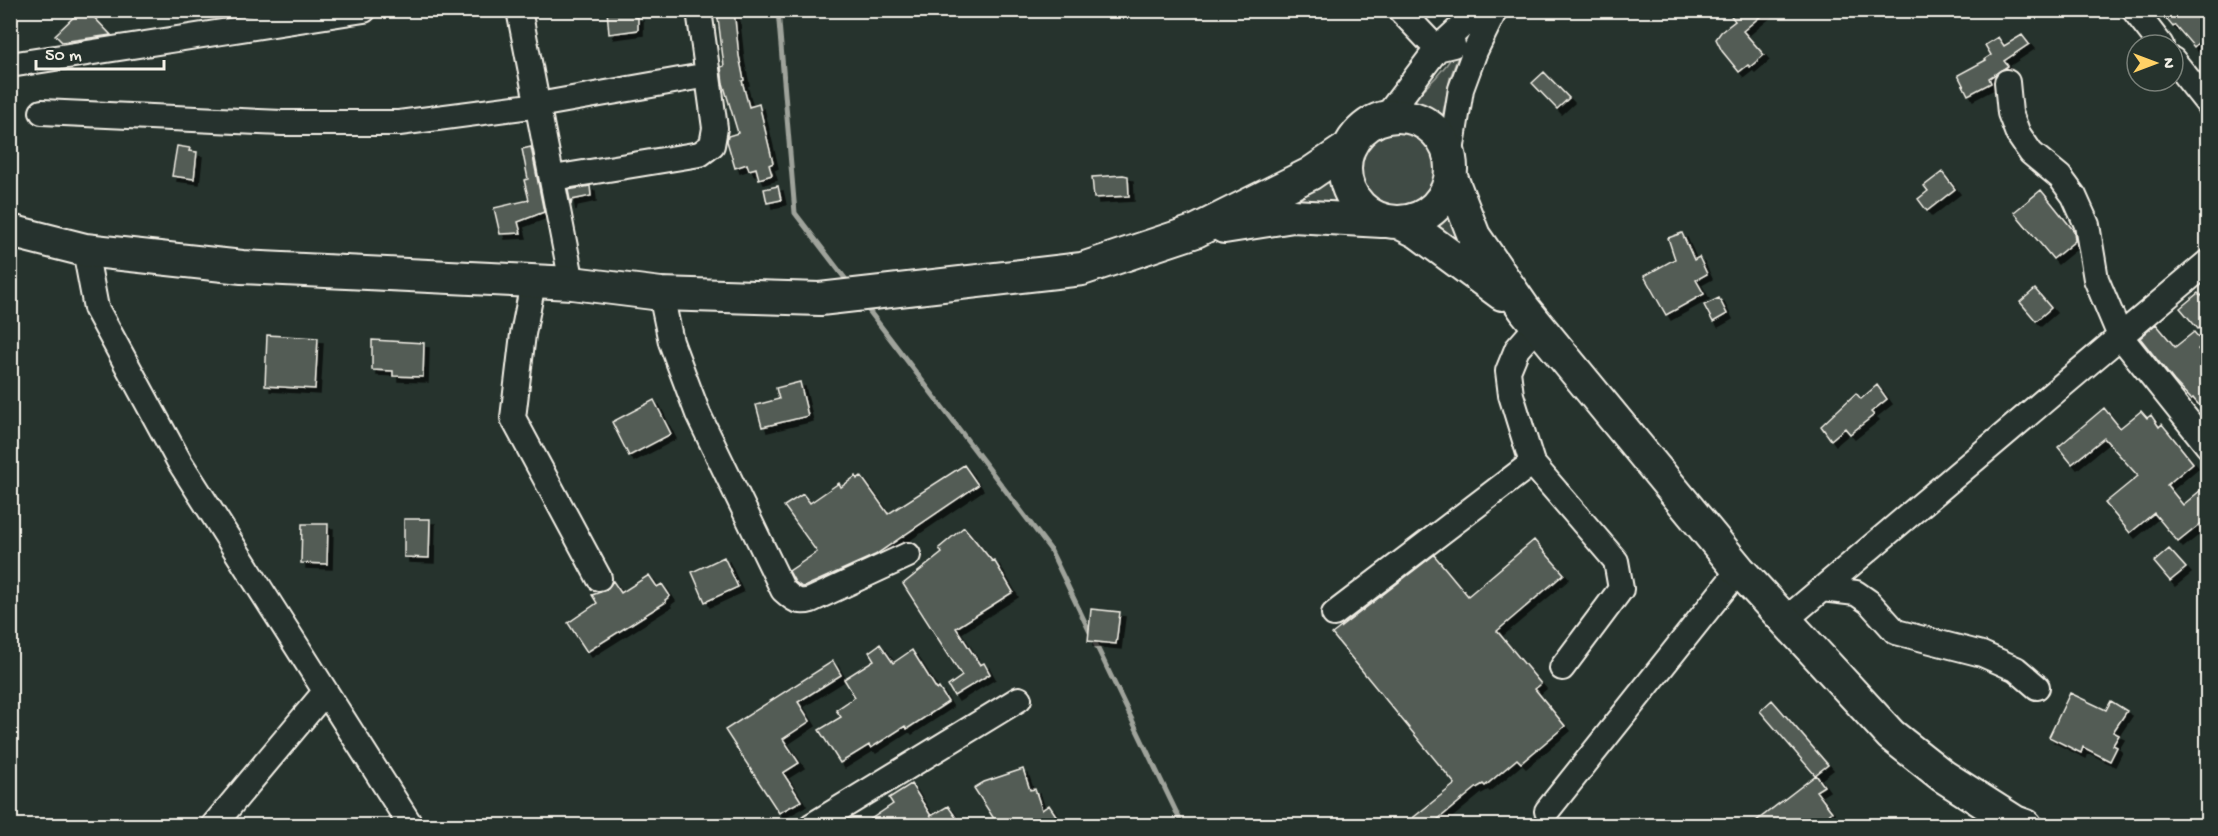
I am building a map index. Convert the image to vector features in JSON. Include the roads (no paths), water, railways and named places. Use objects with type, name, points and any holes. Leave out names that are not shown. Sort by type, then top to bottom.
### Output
[{"type":"main road","points":[[1531,318],[1457,259],[1418,232],[1366,213],[1353,200],[1346,183],[1344,165],[1348,148],[1358,133],[1370,123],[1386,117],[1403,116],[1419,120],[1434,129],[1444,142],[1474,236],[1531,318],[1739,570],[1891,735],[1943,776],[2015,822],[2025,825]]},
{"type":"main road","points":[[10,231],[85,250],[243,267],[572,284],[661,294],[820,299],[1082,268],[1196,231],[1310,174],[1348,148]]},
{"type":"main road","points":[[1196,231],[1293,216],[1391,222],[1418,219],[1434,209],[1445,195],[1451,167]]},
{"type":"street","points":[[10,65],[364,10]]},
{"type":"street","points":[[519,10],[572,284]]},
{"type":"street","points":[[553,178],[700,154],[712,145],[715,128],[699,10]]},
{"type":"street","points":[[1400,10],[1437,49]]},
{"type":"street","points":[[1386,117],[1437,49],[1479,10]]},
{"type":"street","points":[[1451,167],[1461,89],[1495,10]]},
{"type":"street","points":[[2134,10],[2152,33]]},
{"type":"street","points":[[1437,49],[1453,45],[1460,47],[1465,51],[1470,65]]},
{"type":"street","points":[[42,112],[282,123],[399,123],[538,105],[708,75]]},
{"type":"street","points":[[2185,75],[2208,104]]},
{"type":"street","points":[[2007,82],[2010,113],[2018,134],[2031,153],[2060,177],[2074,196],[2087,225],[2096,279],[2120,336],[2208,446]]},
{"type":"street","points":[[85,250],[96,308],[179,461],[411,825]]},
{"type":"street","points":[[1784,621],[2208,262]]},
{"type":"street","points":[[533,283],[523,334],[513,418],[599,579]]},
{"type":"street","points":[[661,294],[671,342],[698,414],[783,590],[792,599],[801,603],[908,555]]},
{"type":"street","points":[[1531,318],[1508,371],[1511,395],[1532,464],[1616,561],[1621,589],[1562,668]]},
{"type":"street","points":[[1334,614],[1532,464]]},
{"type":"street","points":[[1547,811],[1739,570]]},
{"type":"street","points":[[1822,589],[1856,593],[1869,602],[1896,632],[1982,654],[2016,669],[2037,687]]},
{"type":"street","points":[[213,825],[325,692]]},
{"type":"street","points":[[811,825],[1019,699]]},
{"type":"waterway","points":[[778,10],[795,213],[847,281]]},
{"type":"waterway","points":[[867,308],[1050,549],[1183,826]]}]
